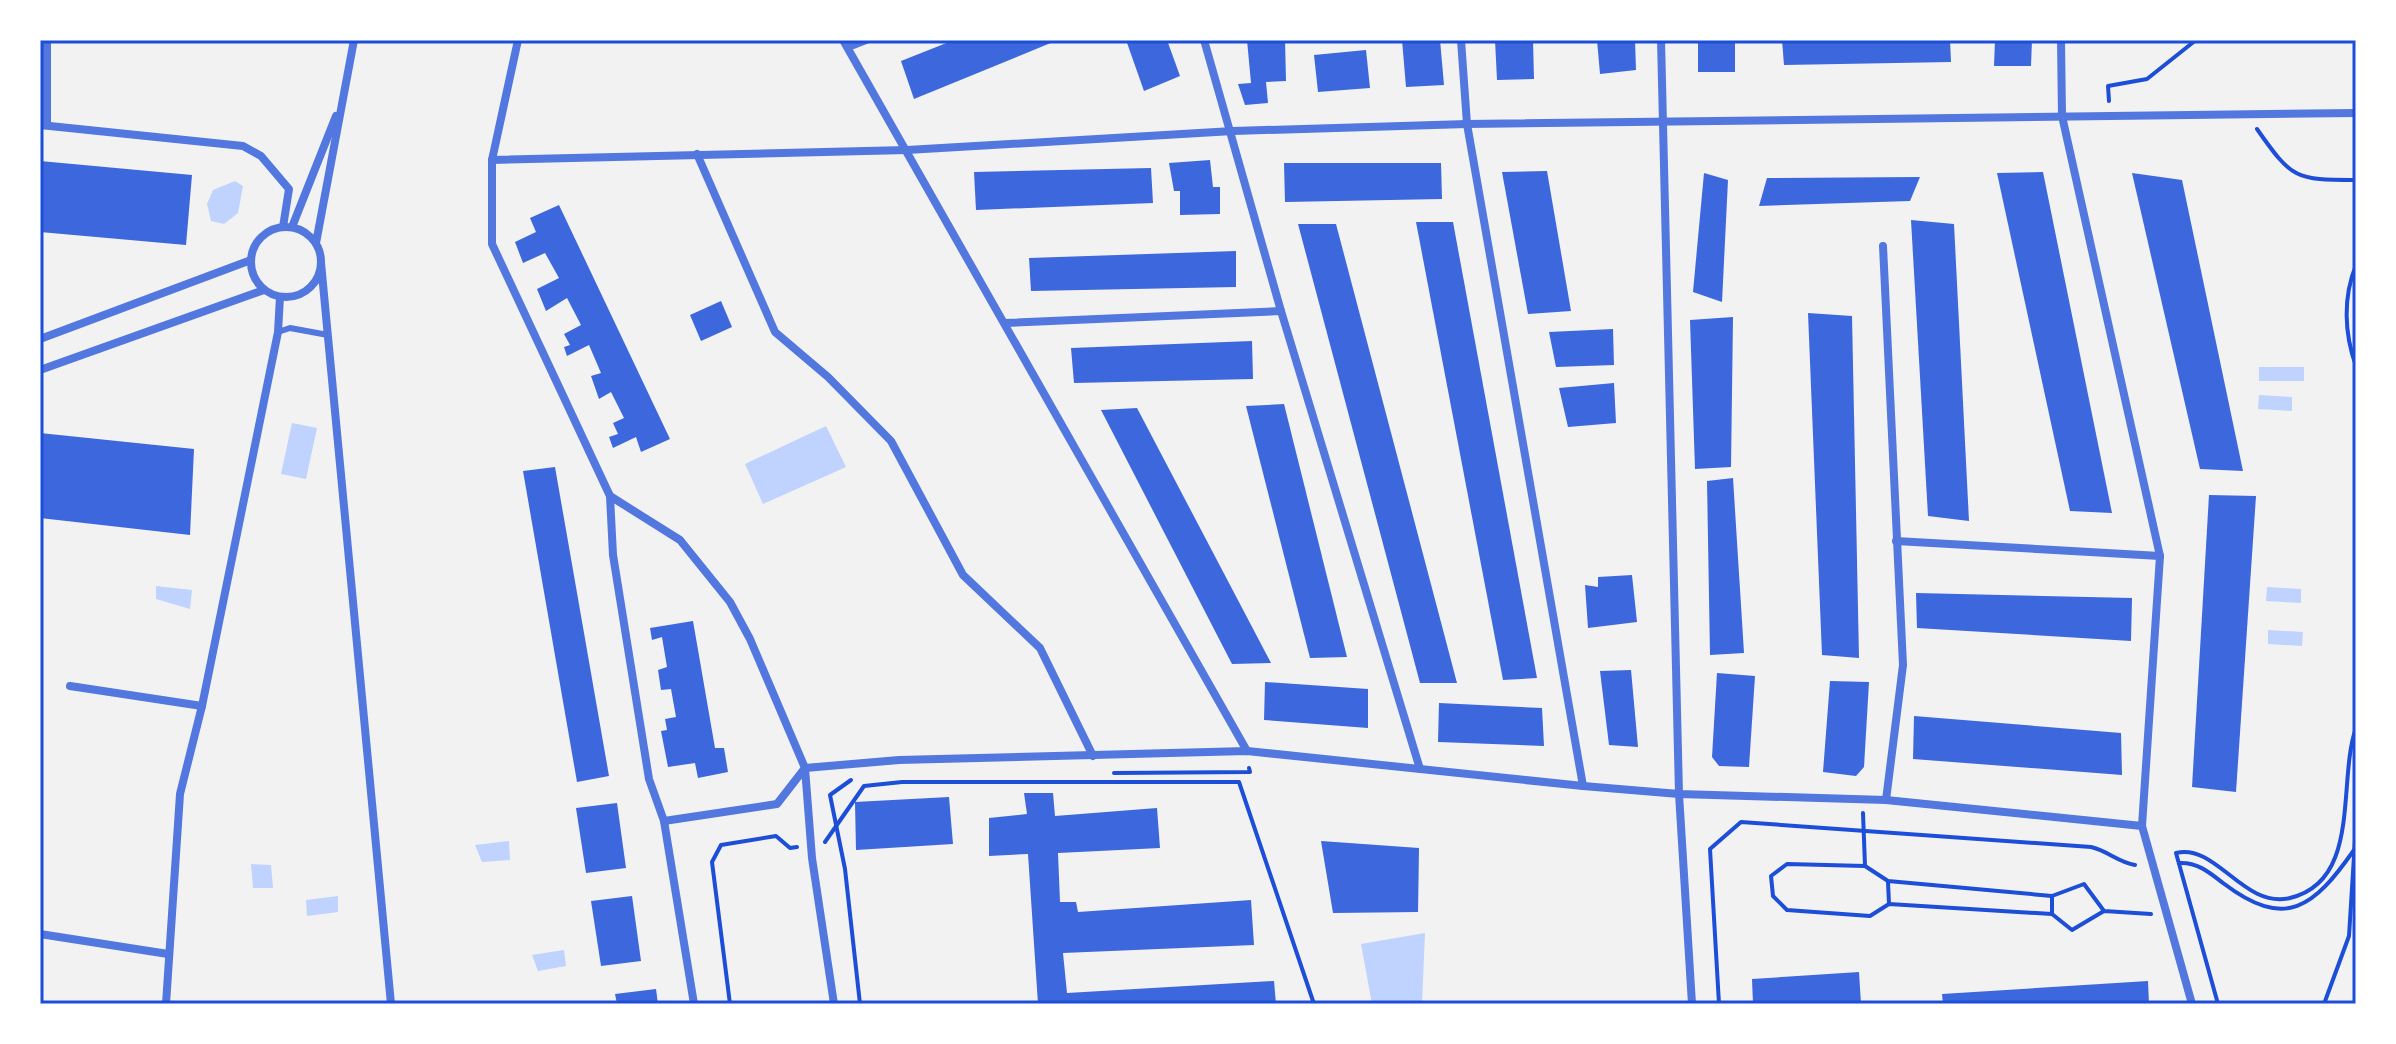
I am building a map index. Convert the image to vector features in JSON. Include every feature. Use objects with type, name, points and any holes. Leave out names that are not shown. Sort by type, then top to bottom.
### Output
[{"type":"street","points":[[47,40],[43,125],[243,146],[268,163],[289,189],[287,227]]},
{"type":"street","points":[[354,40],[316,243],[321,263],[391,1004]]},
{"type":"street","points":[[518,40],[492,160],[492,244],[610,496],[613,555],[649,779],[664,821],[694,1004]]},
{"type":"street","points":[[866,40],[846,44],[1247,751]]},
{"type":"street","points":[[1204,40],[1233,131],[1281,311],[1420,769]]},
{"type":"street","points":[[1461,40],[1467,124],[1583,786]]},
{"type":"street","points":[[1661,40],[1679,794],[1692,1004]]},
{"type":"street","points":[[2061,40],[2062,116],[2160,556],[2142,826],[2157,870],[2192,1004]]},
{"type":"street","points":[[287,227],[344,97]]},
{"type":"street","points":[[492,160],[907,150],[1233,131],[1661,119],[2356,113]]},
{"type":"street","points":[[697,154],[775,332],[828,377],[891,441],[963,575],[1040,648],[1093,756]]},
{"type":"street","points":[[316,243],[305,232],[287,227],[267,232],[256,244],[251,260],[254,276],[264,290],[280,297],[297,295],[315,283],[321,263]]},
{"type":"street","points":[[1883,246],[1903,665],[1886,800]]},
{"type":"street","points":[[40,339],[251,260]]},
{"type":"street","points":[[40,370],[264,290]]},
{"type":"street","points":[[166,1004],[180,794],[202,706],[278,332],[280,297]]},
{"type":"street","points":[[1005,323],[1281,311]]},
{"type":"street","points":[[610,496],[680,540],[730,602],[750,639],[805,768],[811,844],[834,1004]]},
{"type":"street","points":[[1896,541],[2160,556]]},
{"type":"street","points":[[70,686],[202,706]]},
{"type":"street","points":[[664,821],[777,804],[805,768],[899,760],[1247,751],[1583,786],[1679,794],[1886,800],[2142,826]]},
{"type":"street","points":[[40,934],[168,954]]},
{"type":"lane","points":[[278,332],[290,328],[328,335]]},
{"type":"path","points":[[2110,115],[2108,86],[2147,79],[2196,40]]},
{"type":"path","points":[[2246,114],[2281,163],[2294,173],[2318,180],[2356,180]]},
{"type":"path","points":[[2356,265],[2348,285],[2347,305],[2349,346],[2356,366]]},
{"type":"path","points":[[2218,1004],[2176,853],[2197,854],[2255,894],[2270,899],[2294,897],[2308,891],[2330,868],[2342,843],[2348,754],[2356,728]]},
{"type":"path","points":[[1111,773],[1250,772],[1247,751]]},
{"type":"path","points":[[869,778],[1064,774]]},
{"type":"path","points":[[853,779],[830,795],[845,869],[860,1004]]},
{"type":"path","points":[[730,1004],[712,862],[721,845],[776,836],[790,848],[829,841],[864,786],[902,782],[1239,782],[1314,1004]]},
{"type":"path","points":[[1863,800],[1865,866]]},
{"type":"path","points":[[1719,1004],[1710,849],[1741,822],[2091,847],[2107,851],[2118,862],[2157,870]]},
{"type":"path","points":[[2324,1004],[2349,936],[2356,824]]},
{"type":"path","points":[[2179,863],[2199,866],[2248,902],[2284,908],[2307,903],[2317,896],[2354,850]]},
{"type":"path","points":[[2104,911],[2084,884],[2052,896],[1888,881],[1865,866],[1787,864],[1771,876],[1773,896],[1787,910],[1870,916],[1889,904],[2052,914],[2072,930],[2104,911],[2169,915]]},
{"type":"path","points":[[1888,881],[1889,904]]},
{"type":"path","points":[[2052,896],[2052,914]]},
{"type":"water","points":[[235,181],[243,186],[238,213],[224,224],[211,221],[207,204],[213,190]]},
{"type":"water","points":[[2259,367],[2304,367],[2304,381],[2259,381]]},
{"type":"water","points":[[2259,395],[2292,397],[2292,411],[2258,409]]},
{"type":"water","points":[[292,423],[317,428],[306,479],[281,474]]},
{"type":"water","points":[[826,426],[846,467],[763,504],[745,464]]},
{"type":"water","points":[[156,586],[192,590],[190,609],[156,599]]},
{"type":"water","points":[[2267,587],[2301,589],[2301,603],[2266,601]]},
{"type":"water","points":[[2268,630],[2303,632],[2302,646],[2268,644]]},
{"type":"water","points":[[509,841],[510,860],[482,862],[475,845]]},
{"type":"water","points":[[251,864],[271,865],[273,888],[253,888]]},
{"type":"water","points":[[338,896],[338,912],[307,916],[306,900]]},
{"type":"water","points":[[1425,933],[1422,1004],[1372,1004],[1361,944]]},
{"type":"water","points":[[564,950],[566,966],[538,971],[532,955]]},
{"type":"building","points":[[954,40],[1058,40],[914,99],[901,61]]},
{"type":"building","points":[[1126,40],[1167,40],[1180,76],[1144,91]]},
{"type":"building","points":[[1247,40],[1285,40],[1286,81],[1266,82],[1268,103],[1245,105],[1238,84],[1251,83]]},
{"type":"building","points":[[1402,40],[1440,40],[1444,85],[1406,87]]},
{"type":"building","points":[[1495,40],[1533,40],[1534,79],[1497,80]]},
{"type":"building","points":[[1597,40],[1635,40],[1636,70],[1600,74]]},
{"type":"building","points":[[1698,40],[1735,40],[1735,72],[1698,72]]},
{"type":"building","points":[[1782,40],[1950,40],[1951,62],[1784,65]]},
{"type":"building","points":[[1995,40],[2032,40],[2031,66],[1994,66]]},
{"type":"building","points":[[1366,50],[1370,88],[1318,92],[1314,55]]},
{"type":"building","points":[[1210,160],[1213,187],[1220,187],[1220,214],[1180,215],[1180,191],[1174,191],[1169,163]]},
{"type":"building","points":[[40,161],[192,175],[186,245],[40,232]]},
{"type":"building","points":[[1284,163],[1441,163],[1442,199],[1285,202]]},
{"type":"building","points":[[1151,168],[1153,203],[976,210],[974,172]]},
{"type":"building","points":[[1547,171],[1571,311],[1528,314],[1502,172]]},
{"type":"building","points":[[2043,172],[2112,513],[2070,511],[1997,173]]},
{"type":"building","points":[[1704,173],[1728,180],[1722,302],[1693,292]]},
{"type":"building","points":[[2132,173],[2182,180],[2243,471],[2200,469]]},
{"type":"building","points":[[1920,177],[1910,201],[1759,206],[1767,178]]},
{"type":"building","points":[[559,205],[670,439],[641,452],[636,437],[613,448],[609,437],[618,434],[613,423],[624,418],[611,392],[599,399],[591,376],[601,373],[589,345],[567,356],[564,347],[570,345],[564,334],[581,325],[567,298],[546,311],[537,289],[559,278],[545,253],[523,263],[515,242],[536,232],[530,218]]},
{"type":"building","points":[[1911,220],[1954,224],[1969,521],[1928,516]]},
{"type":"building","points":[[1416,222],[1453,222],[1537,678],[1503,680]]},
{"type":"building","points":[[1298,224],[1336,224],[1457,683],[1420,683]]},
{"type":"building","points":[[1236,251],[1236,287],[1031,291],[1029,258]]},
{"type":"building","points":[[721,301],[732,327],[701,341],[690,315]]},
{"type":"building","points":[[1808,313],[1852,316],[1859,658],[1822,655]]},
{"type":"building","points":[[1733,317],[1731,467],[1695,469],[1690,320]]},
{"type":"building","points":[[1613,329],[1614,365],[1556,367],[1549,332]]},
{"type":"building","points":[[1252,341],[1253,379],[1074,383],[1071,348]]},
{"type":"building","points":[[1614,383],[1616,423],[1568,427],[1559,388]]},
{"type":"building","points":[[1284,404],[1347,657],[1310,658],[1246,406]]},
{"type":"building","points":[[1137,408],[1271,663],[1232,664],[1101,410]]},
{"type":"building","points":[[40,433],[194,449],[190,535],[40,518]]},
{"type":"building","points":[[555,467],[609,776],[577,782],[523,471]]},
{"type":"building","points":[[1733,478],[1744,653],[1710,655],[1707,481]]},
{"type":"building","points":[[2209,495],[2256,496],[2236,792],[2192,787]]},
{"type":"building","points":[[1632,575],[1637,622],[1588,628],[1585,585],[1598,587],[1598,577]]},
{"type":"building","points":[[1916,593],[2132,598],[2131,641],[1917,628]]},
{"type":"building","points":[[693,621],[715,748],[724,748],[728,772],[698,778],[695,763],[668,767],[661,731],[667,730],[665,719],[676,717],[671,689],[661,690],[658,670],[667,667],[662,637],[652,640],[650,628]]},
{"type":"building","points":[[1631,670],[1638,747],[1609,745],[1600,671]]},
{"type":"building","points":[[1717,673],[1755,676],[1749,767],[1719,766],[1712,757]]},
{"type":"building","points":[[1830,681],[1869,682],[1864,767],[1856,776],[1823,772]]},
{"type":"building","points":[[1265,682],[1368,689],[1368,728],[1264,720]]},
{"type":"building","points":[[1439,703],[1542,708],[1544,746],[1438,742]]},
{"type":"building","points":[[1914,716],[2121,733],[2122,775],[1913,759]]},
{"type":"building","points":[[1024,793],[1053,793],[1055,816],[1157,808],[1160,848],[1058,853],[1060,902],[1076,902],[1078,912],[1251,900],[1254,945],[1063,953],[1067,993],[1274,981],[1276,1004],[1038,1004],[1028,854],[989,856],[989,818],[1027,814]]},
{"type":"building","points":[[949,797],[953,844],[856,850],[855,802]]},
{"type":"building","points":[[617,803],[626,868],[586,873],[576,808]]},
{"type":"building","points":[[1321,841],[1419,848],[1418,912],[1333,913]]},
{"type":"building","points":[[632,896],[641,961],[601,966],[591,901]]},
{"type":"building","points":[[1859,972],[1861,1004],[1753,1004],[1752,979]]},
{"type":"building","points":[[2148,981],[2149,1004],[1943,1004],[1942,994]]},
{"type":"building","points":[[656,989],[658,1004],[617,1004],[615,994]]}]
